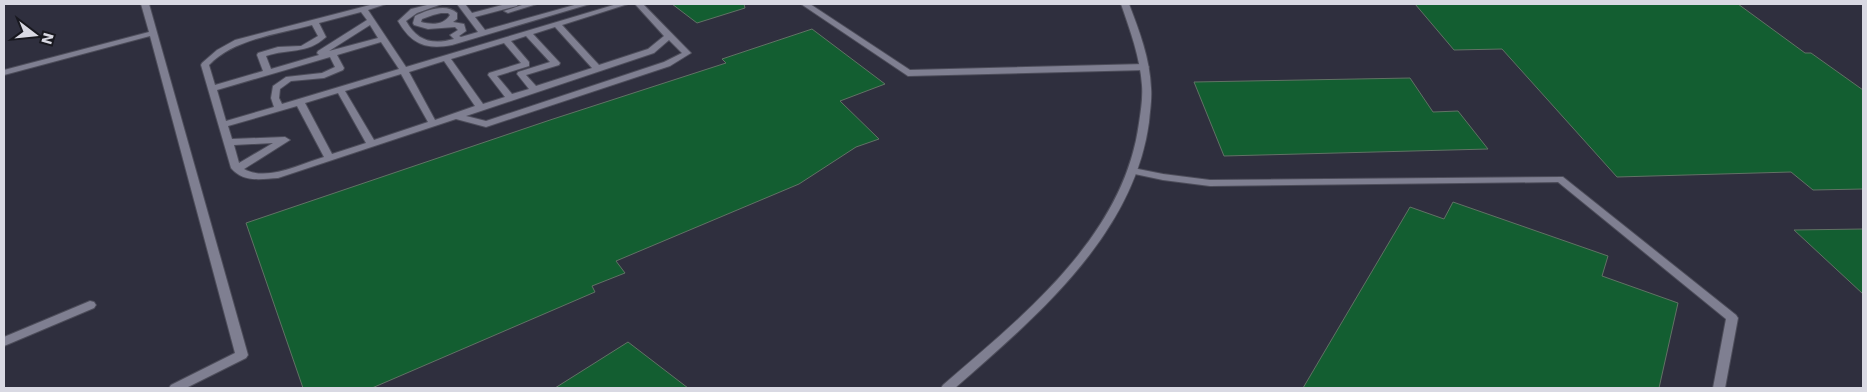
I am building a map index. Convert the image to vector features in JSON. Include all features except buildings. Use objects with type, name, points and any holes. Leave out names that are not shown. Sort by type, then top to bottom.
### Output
[{"type":"street","points":[[145,4],[242,356],[175,388]]},
{"type":"street","points":[[382,4],[238,42],[213,55],[205,65],[237,169],[251,176],[278,175],[651,52],[668,36]]},
{"type":"street","points":[[438,4],[414,11],[402,21],[404,27],[416,41],[432,44],[457,37],[462,31],[461,26],[446,24]]},
{"type":"street","points":[[461,4],[482,34]]},
{"type":"street","points":[[492,13],[514,4]]},
{"type":"street","points":[[470,16],[533,4]]},
{"type":"street","points":[[417,23],[418,18],[427,13],[438,10],[450,11],[454,15],[453,19],[430,30],[429,35],[444,38],[482,34],[503,25],[571,4]]},
{"type":"street","points":[[503,25],[586,4]]},
{"type":"street","points":[[222,125],[624,4]]},
{"type":"street","points":[[456,116],[486,124],[667,64],[687,53],[668,36],[640,4]]},
{"type":"street","points":[[805,4],[908,73],[1145,68]]},
{"type":"street","points":[[947,388],[1020,326],[1053,291],[1091,244],[1112,214],[1132,171],[1143,134],[1147,99],[1145,68],[1125,4]]},
{"type":"street","points":[[362,9],[403,69],[433,124]]},
{"type":"street","points":[[492,13],[503,25]]},
{"type":"street","points":[[311,59],[371,21]]},
{"type":"street","points":[[268,72],[261,55],[278,49],[303,48],[322,37],[315,22]]},
{"type":"street","points":[[404,27],[417,23],[423,26],[435,27]]},
{"type":"street","points":[[556,24],[598,69]]},
{"type":"street","points":[[527,32],[556,63],[521,74],[534,90]]},
{"type":"street","points":[[4,73],[153,33]]},
{"type":"street","points":[[211,89],[382,39]]},
{"type":"street","points":[[505,39],[526,64],[492,75],[510,98]]},
{"type":"street","points":[[279,108],[275,98],[276,88],[289,78],[324,75],[340,68],[332,53]]},
{"type":"street","points":[[445,57],[481,108]]},
{"type":"street","points":[[340,89],[372,144]]},
{"type":"street","points":[[299,101],[329,158]]},
{"type":"street","points":[[228,142],[285,140],[237,169]]},
{"type":"street","points":[[1132,171],[1210,183],[1560,179],[1732,318],[1719,388]]},
{"type":"street","points":[[4,342],[90,305]]}]
